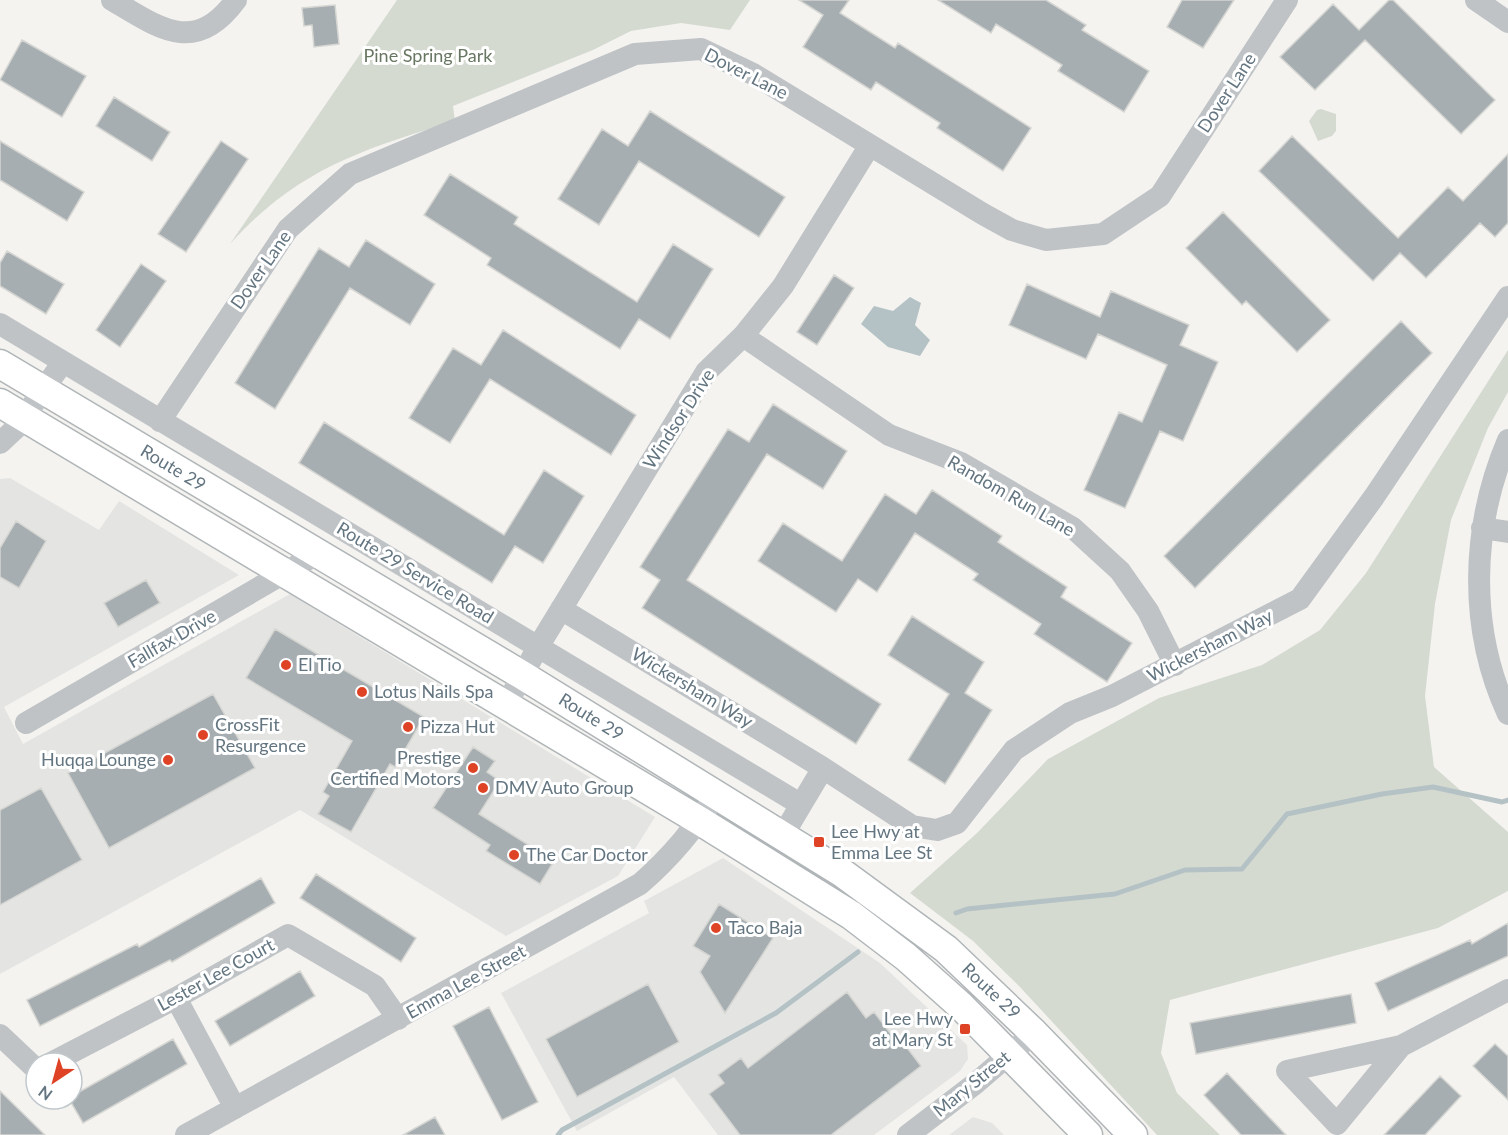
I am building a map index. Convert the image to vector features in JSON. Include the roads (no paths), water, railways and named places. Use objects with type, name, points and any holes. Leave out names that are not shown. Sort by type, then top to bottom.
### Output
[{"type":"main road","name":"Route 29","points":[[0,364],[522,675],[841,872],[946,949],[1034,1033],[1133,1135]]},
{"type":"main road","name":"Route 29","points":[[12,410],[700,821],[851,915],[920,969],[1010,1054],[1088,1135]]},
{"type":"street","points":[[112,0],[160,29],[178,33],[207,28],[220,19],[236,0]]},
{"type":"street","name":"Dover Lane","points":[[160,421],[288,229],[350,174],[635,54],[701,49],[753,74],[1012,230],[1046,240],[1103,234],[1160,196],[1287,0]]},
{"type":"street","points":[[1476,0],[1508,22]]},
{"type":"street","name":"Windsor Drive","points":[[506,705],[538,647],[706,372],[743,336],[783,286],[870,145]]},
{"type":"street","name":"Wickersham Way","points":[[561,609],[823,768],[912,826],[937,830],[957,824],[1014,750],[1070,713],[1174,664],[1300,599],[1374,497],[1508,297]]},
{"type":"street","name":"Route 29 Service Road","points":[[0,324],[800,804]]},
{"type":"street","name":"Random Run Lane","points":[[743,336],[889,435],[961,463],[1073,528],[1120,571],[1148,610],[1174,664]]},
{"type":"street","points":[[0,443],[12,410],[41,389],[63,362]]},
{"type":"street","points":[[1508,440],[1499,461],[1482,528],[1479,578],[1482,626],[1489,662],[1508,714]]},
{"type":"street","points":[[1482,528],[1508,532]]},
{"type":"street","name":"Fallfax Drive","points":[[26,723],[317,554]]},
{"type":"street","points":[[783,835],[823,768]]},
{"type":"street","name":"Emma Lee Street","points":[[186,1135],[640,884],[660,866],[700,821],[716,794]]},
{"type":"street","name":"Lester Lee Court","points":[[74,1051],[176,998],[288,935],[375,986],[398,1019]]},
{"type":"street","points":[[1401,1046],[1336,1124],[1287,1071],[1401,1046],[1507,993]]},
{"type":"street","points":[[176,998],[235,1108]]},
{"type":"street","name":"Mary Street","points":[[908,1135],[1034,1033]]},
{"type":"street","points":[[0,1035],[24,1058]]},
{"type":"waterway","points":[[956,913],[967,909],[1115,894],[1185,870],[1242,869],[1287,814],[1382,794],[1433,787],[1502,802],[1508,800]]},
{"type":"waterway","points":[[558,1135],[562,1130],[776,1013],[858,952]]},
{"type":"place","name":"El Tio","points":[[286,665]]},
{"type":"place","name":"Lotus Nails Spa","points":[[362,692]]},
{"type":"place","name":"Pizza Hut","points":[[408,727]]},
{"type":"place","name":"CrossFit Resurgence","points":[[203,735]]},
{"type":"place","name":"Huqqa Lounge","points":[[168,760]]},
{"type":"place","name":"Prestige Certified Motors","points":[[473,768]]},
{"type":"place","name":"DMV Auto Group","points":[[483,788]]},
{"type":"place","name":"Lee Hwy at Emma Lee St","points":[[819,842]]},
{"type":"place","name":"The Car Doctor","points":[[514,855]]},
{"type":"place","name":"Taco Baja","points":[[716,928]]},
{"type":"place","name":"Lee Hwy at Mary St","points":[[965,1029]]},
{"type":"park label","name":"Pine Spring Park","points":[[428,56]]}]
